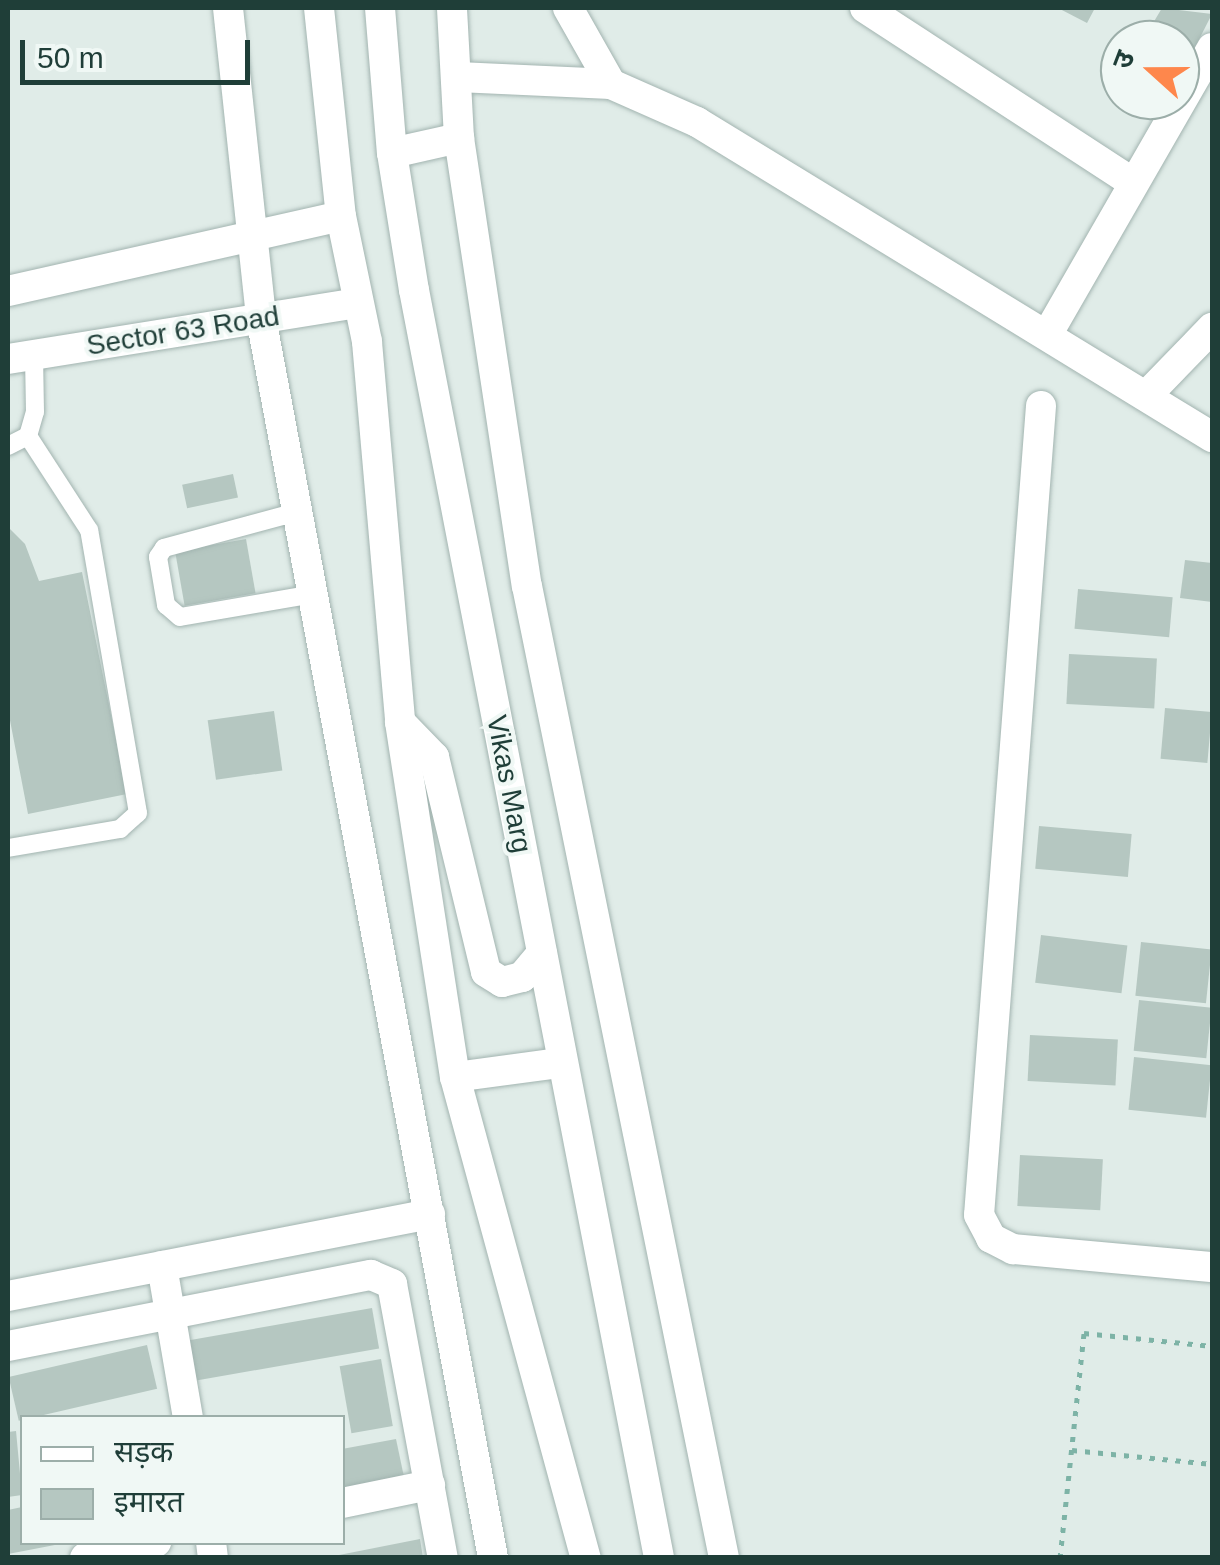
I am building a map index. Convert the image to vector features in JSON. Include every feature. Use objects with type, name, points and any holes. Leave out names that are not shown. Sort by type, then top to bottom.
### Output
[{"type":"street","points":[[228,8],[261,318],[493,1558]]},
{"type":"street","points":[[318,8],[341,216],[368,342],[400,722],[455,1077],[581,1549]]},
{"type":"street","name":"Vikas Marg","points":[[380,8],[392,153],[560,1063],[659,1558]]},
{"type":"street","points":[[452,8],[459,138],[528,586],[724,1558]]},
{"type":"street","points":[[568,8],[611,84]]},
{"type":"street","points":[[866,8],[1133,184]]},
{"type":"street","points":[[1047,335],[1212,48]]},
{"type":"street","points":[[458,77],[611,84],[698,122],[1212,437]]},
{"type":"street","points":[[392,153],[459,138]]},
{"type":"street","points":[[8,291],[251,241],[341,216]]},
{"type":"street","name":"Sector 63 Road","points":[[21,357],[358,302]]},
{"type":"street","points":[[1146,396],[1212,328]]},
{"type":"street","points":[[1041,406],[979,1215],[991,1238],[1012,1250],[1212,1266]]},
{"type":"street","points":[[400,722],[434,757],[486,972],[502,982],[522,977],[542,954]]},
{"type":"street","points":[[455,1077],[560,1063]]},
{"type":"street","points":[[8,1296],[430,1214]]},
{"type":"street","points":[[162,1266],[187,1415]]},
{"type":"street","points":[[8,1346],[170,1319],[370,1276],[392,1284],[443,1558]]},
{"type":"street","points":[[345,1502],[430,1485]]},
{"type":"street","points":[[85,1558],[143,1545]]},
{"type":"lane","points":[[8,848],[120,829],[138,812],[88,530],[28,436],[37,399],[21,357]]},
{"type":"lane","points":[[8,446],[28,436]]},
{"type":"lane","points":[[297,512],[164,548],[158,557],[166,605],[180,616],[313,594]]},
{"type":"path","points":[[1060,1558],[1084,1333],[1212,1346]]},
{"type":"path","points":[[1072,1450],[1212,1464]]},
{"type":"building","points":[[1058,8],[1095,8],[1087,23]]},
{"type":"building","points":[[1162,8],[1212,14],[1200,38],[1200,20],[1155,20]]},
{"type":"building","points":[[233,474],[238,497],[187,508],[182,485]]},
{"type":"building","points":[[8,527],[25,544],[39,581],[82,572],[127,794],[28,814],[8,710]]},
{"type":"building","points":[[246,539],[256,593],[185,606],[175,552]]},
{"type":"building","points":[[1185,560],[1212,563],[1212,602],[1180,598]]},
{"type":"building","points":[[1078,589],[1173,597],[1169,637],[1075,629]]},
{"type":"building","points":[[1069,654],[1157,659],[1154,709],[1066,704]]},
{"type":"building","points":[[1165,708],[1212,712],[1207,763],[1161,759]]},
{"type":"building","points":[[274,711],[282,770],[216,780],[208,720]]},
{"type":"building","points":[[1039,826],[1132,834],[1128,877],[1035,869]]},
{"type":"building","points":[[1041,935],[1127,946],[1122,993],[1035,983]]},
{"type":"building","points":[[1141,942],[1212,949],[1206,1003],[1135,996]]},
{"type":"building","points":[[1139,1000],[1212,1008],[1206,1058],[1134,1051]]},
{"type":"building","points":[[1030,1035],[1118,1040],[1115,1086],[1028,1081]]},
{"type":"building","points":[[1134,1057],[1212,1065],[1206,1118],[1128,1110]]},
{"type":"building","points":[[1020,1155],[1103,1159],[1100,1210],[1017,1206]]},
{"type":"building","points":[[372,1308],[379,1348],[195,1381],[188,1340]]},
{"type":"building","points":[[147,1345],[157,1389],[44,1415],[20,1415],[19,1421],[9,1377]]},
{"type":"building","points":[[381,1359],[393,1426],[351,1433],[340,1366]]},
{"type":"building","points":[[16,1431],[20,1495],[8,1497],[8,1432]]},
{"type":"building","points":[[396,1439],[404,1477],[345,1488],[345,1448]]},
{"type":"building","points":[[20,1507],[20,1545],[55,1545],[8,1554],[8,1510]]},
{"type":"building","points":[[420,1539],[423,1558],[334,1558],[334,1556]]}]
